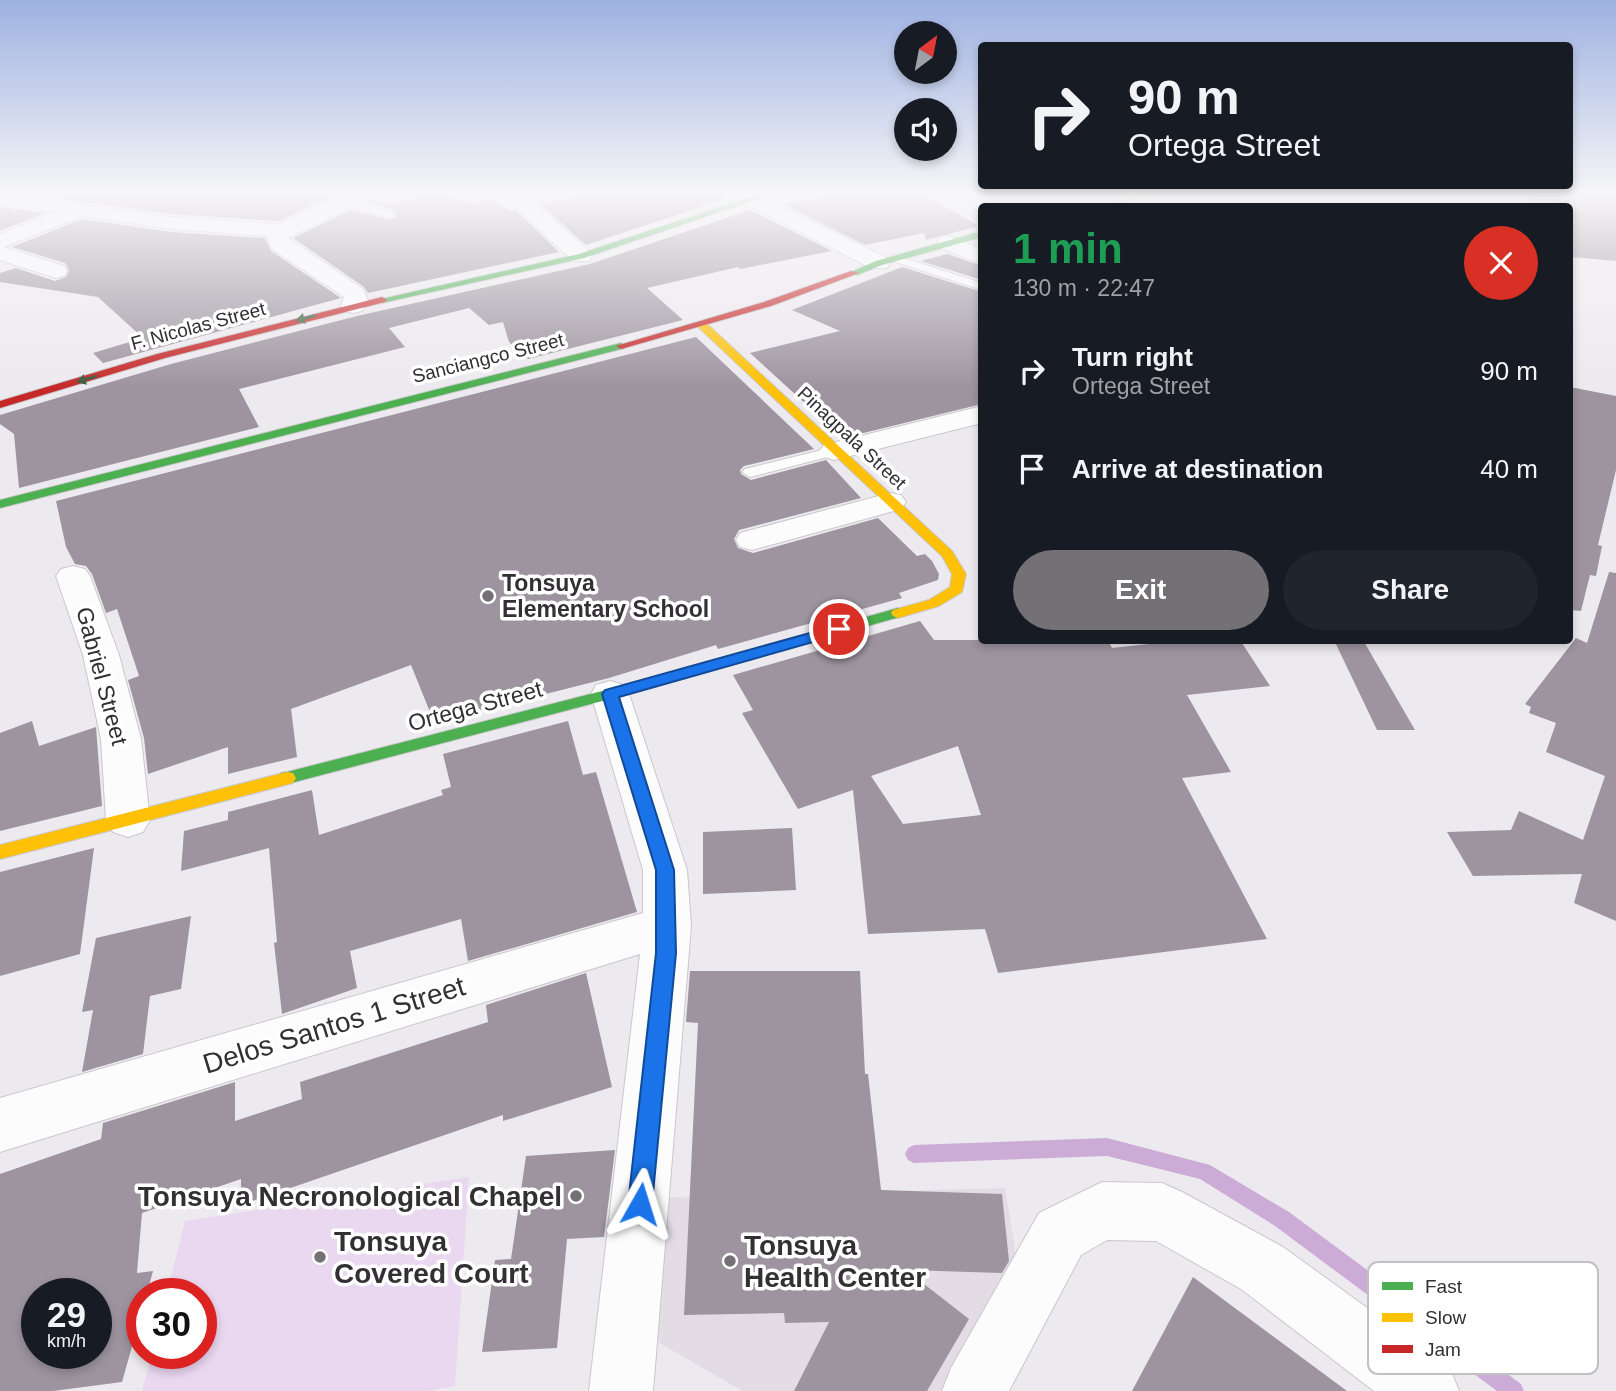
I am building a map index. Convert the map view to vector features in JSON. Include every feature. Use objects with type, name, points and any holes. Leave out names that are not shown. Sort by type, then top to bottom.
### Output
[{"type":"street","points":[[15,258],[56,271]]},
{"type":"street","points":[[301,258],[355,294],[353,306]]},
{"type":"street","name":"F. Nicolas Street","points":[[0,405],[161,356],[353,306],[572,258]]},
{"type":"street","points":[[879,258],[886,261]]},
{"type":"street","name":"Sanciangco Street","points":[[0,504],[702,325],[806,292],[897,258]]},
{"type":"street","name":"Pinagpala Street","points":[[702,325],[947,554],[959,573],[957,589]]},
{"type":"street","points":[[834,451],[978,415]]},
{"type":"street","points":[[752,540],[890,502]]},
{"type":"street","name":"Gabriel Street","points":[[73,576],[102,655],[121,739],[128,820]]},
{"type":"street","name":"Ortega Street","points":[[0,852],[610,694],[934,603],[957,589]]},
{"type":"street","points":[[610,694],[665,870],[667,926],[621,1391]]},
{"type":"street","name":"Delos Santos 1 Street","points":[[0,1125],[667,926]]},
{"type":"street","points":[[974,1391],[1060,1234],[1102,1211],[1162,1212],[1262,1268],[1368,1347]]},
{"type":"street","points":[[1404,1374],[1427,1391]]},
{"type":"lane","points":[[886,261],[978,285]]},
{"type":"lane","points":[[750,472],[834,451]]},
{"type":"shaded area","name":"Tonsuya Covered Court","points":[[469,1177],[455,1386],[428,1391],[142,1391],[148,1369],[217,1369],[217,1278],[171,1278],[185,1221]]},
{"type":"shaded area","points":[[1005,1188],[1019,1274],[948,1391],[742,1391],[644,1334],[659,1198]]},
{"type":"building","points":[[48,258],[281,258],[341,298],[103,363],[93,353],[143,338],[98,297],[0,282],[0,273],[16,268],[55,281],[66,277],[69,270],[65,263]]},
{"type":"building","points":[[322,258],[531,258],[368,293],[364,287]]},
{"type":"building","points":[[608,258],[797,258],[740,269],[738,267],[647,288],[683,320],[528,359],[509,342],[503,322],[489,325],[469,308],[389,328],[405,347],[239,389],[259,427],[19,488],[14,434],[0,424],[0,415],[171,364],[357,316]]},
{"type":"building","points":[[932,258],[958,258],[978,265],[978,279],[921,261]]},
{"type":"building","points":[[1582,258],[1616,258],[1616,261]]},
{"type":"building","points":[[902,267],[978,291],[978,405],[843,438],[750,353],[840,331],[792,310]]},
{"type":"building","points":[[696,337],[814,449],[744,466],[740,470],[741,474],[751,480],[826,460],[861,498],[739,530],[734,539],[738,548],[753,553],[878,518],[917,556],[925,554],[932,561],[939,574],[938,580],[899,593],[902,598],[718,649],[716,645],[609,678],[434,722],[411,665],[291,709],[297,757],[228,774],[228,747],[148,774],[144,738],[128,680],[139,676],[117,609],[106,613],[92,574],[86,566],[75,564],[66,547],[56,501]]},
{"type":"building","points":[[1573,388],[1616,396],[1616,470],[1598,545],[1602,546],[1596,576],[1590,575],[1581,611],[1573,610]]},
{"type":"building","points":[[1609,572],[1616,573],[1616,921],[1574,903],[1582,874],[1473,876],[1447,832],[1511,830],[1519,811],[1583,840],[1605,776],[1546,752],[1556,723],[1529,713],[1531,707],[1525,704],[1576,638],[1587,643]]},
{"type":"building","points":[[920,621],[934,640],[978,640],[978,644],[1110,644],[1112,648],[1148,644],[1243,644],[1270,686],[1187,695],[1231,772],[1182,778],[1267,939],[998,973],[985,929],[868,934],[853,790],[798,809],[742,713],[753,710],[733,675]],"holes":[[[958,746],[981,815],[903,824],[871,776]]]},
{"type":"building","points":[[1336,644],[1365,644],[1415,730],[1377,730]]},
{"type":"building","points":[[32,721],[39,746],[96,727],[102,806],[0,831],[0,733]]},
{"type":"building","points":[[568,721],[583,775],[596,772],[637,912],[468,961],[461,919],[350,951],[357,988],[282,1014],[274,943],[277,942],[269,848],[181,871],[184,831],[228,820],[228,812],[312,790],[319,835],[443,795],[441,790],[451,787],[443,754]]},
{"type":"building","points":[[792,828],[796,890],[703,894],[703,832]]},
{"type":"building","points":[[94,848],[80,954],[0,976],[0,872]]},
{"type":"building","points":[[191,916],[181,989],[150,996],[143,1054],[82,1072],[93,1010],[82,1012],[96,938]]},
{"type":"building","points":[[690,971],[860,971],[865,1074],[868,1074],[881,1190],[1002,1194],[1009,1261],[1002,1273],[906,1270],[969,1319],[927,1391],[794,1391],[829,1322],[785,1323],[784,1313],[684,1315],[698,1023],[686,1022]]},
{"type":"building","points":[[586,973],[612,1087],[503,1121],[503,1115],[241,1205],[241,1179],[142,1213],[137,1273],[153,1271],[151,1278],[126,1278],[126,1368],[122,1382],[53,1391],[0,1391],[0,1174],[101,1139],[103,1123],[235,1082],[235,1121],[302,1099],[300,1082],[488,1022],[486,1005]]},
{"type":"building","points":[[615,1150],[604,1237],[567,1239],[557,1348],[482,1352],[495,1260],[511,1259],[526,1156]]},
{"type":"building","points":[[1193,1277],[1347,1391],[1132,1391]]},
{"type":"waterway","points":[[914,1154],[1107,1147],[1204,1171],[1282,1219],[1368,1283]]},
{"type":"waterway","points":[[1491,1374],[1514,1391]]},
{"type":"traffic: fast","points":[[382,300],[572,258]]},
{"type":"traffic: fast","points":[[854,273],[897,258]]},
{"type":"traffic: fast","points":[[0,504],[621,346]]},
{"type":"traffic: fast","points":[[287,778],[610,694],[898,613]]},
{"type":"traffic: slow","points":[[702,325],[947,554],[959,574],[957,589],[934,603],[898,613]]},
{"type":"traffic: slow","points":[[0,852],[287,778]]},
{"type":"traffic: jam","points":[[621,346],[738,313],[854,273]]},
{"type":"traffic: jam","points":[[0,405],[161,356],[382,300]]},
{"type":"place","name":"Tonsuya Elementary School","points":[[488,596]]},
{"type":"place","name":"Tonsuya Necronological Chapel","points":[[576,1196]]},
{"type":"place","name":"Tonsuya Covered Court","points":[[320,1257]]},
{"type":"place","name":"Tonsuya Health Center","points":[[730,1261]]},
{"type":"route","points":[[640,1204],[666,953],[665,870],[610,694],[839,629]]}]
